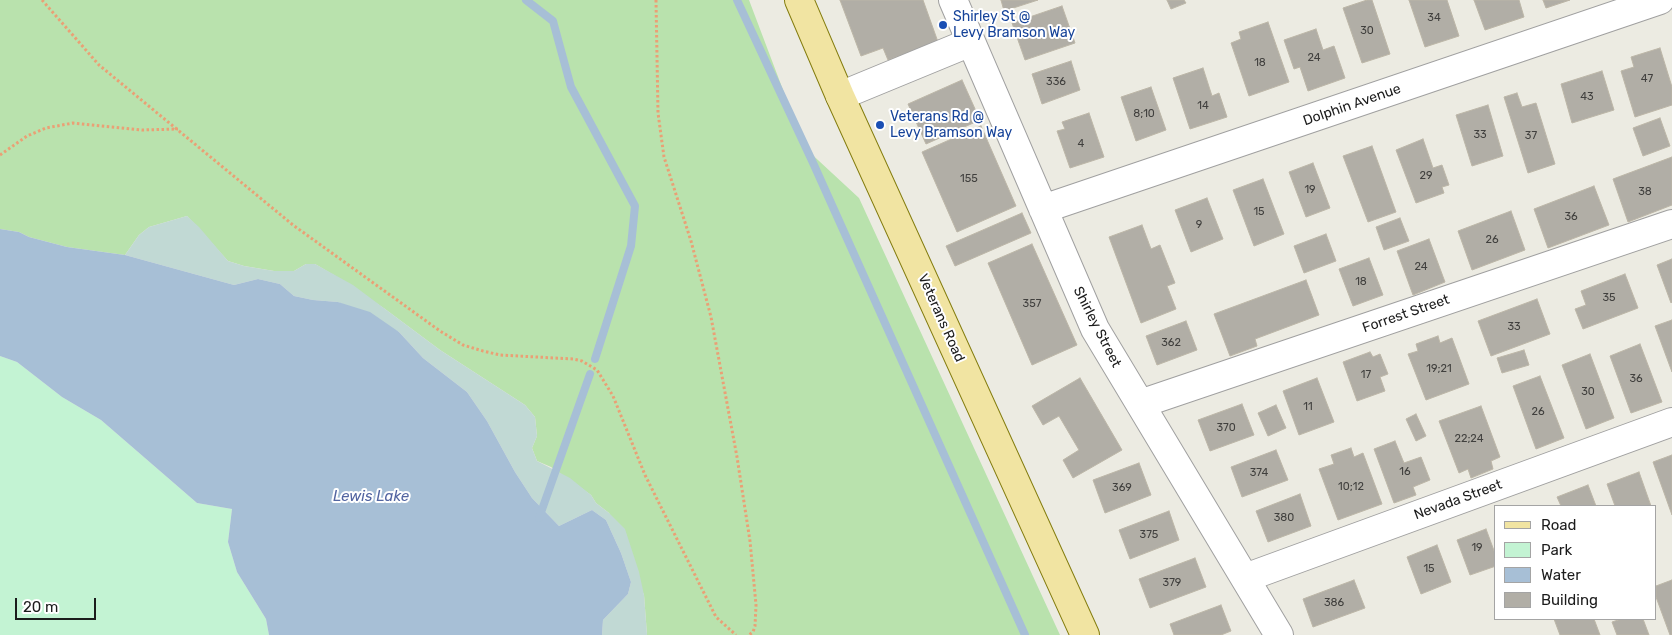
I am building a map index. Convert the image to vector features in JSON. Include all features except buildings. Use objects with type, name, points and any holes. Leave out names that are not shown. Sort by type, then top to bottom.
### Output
[{"type":"main road","name":"Veterans Road","points":[[799,0],[840,96],[1085,635]]},
{"type":"street","name":"Shirley Street","points":[[953,0],[1095,329],[1279,635]]},
{"type":"street","name":"Dolphin Avenue","points":[[1043,209],[1660,0]]},
{"type":"street","points":[[840,96],[971,42]]},
{"type":"street","name":"Forrest Street","points":[[1140,404],[1672,224]]},
{"type":"street","name":"Nevada Street","points":[[1245,578],[1672,422]]},
{"type":"path","points":[[42,0],[99,65],[294,226],[440,330],[463,345],[500,355],[573,359],[582,361],[597,370],[613,396],[645,476],[716,617],[736,635]]},
{"type":"path","points":[[656,0],[658,113],[664,158],[691,241],[710,317],[737,457],[750,541],[756,605],[755,626],[753,632],[749,635]]},
{"type":"path","points":[[0,155],[27,136],[46,128],[73,123],[142,130],[178,129]]},
{"type":"green space","points":[[0,0],[749,0],[805,148],[859,198],[1060,635],[647,635],[644,595],[609,513],[596,503],[591,495],[551,467],[537,461],[532,448],[537,436],[535,417],[525,405],[440,350],[385,309],[332,274],[315,264],[306,264],[294,271],[274,271],[228,261],[187,216],[149,227],[139,235],[125,255],[67,247],[29,237],[19,232],[0,229]]},
{"type":"green space","points":[[0,356],[17,362],[62,397],[101,420],[197,503],[232,509],[228,542],[237,572],[266,619],[269,635],[0,635]]},
{"type":"shaded area","points":[[187,216],[228,261],[274,271],[294,271],[306,264],[315,264],[353,285],[440,350],[525,405],[535,417],[537,436],[532,448],[537,461],[570,478],[591,495],[596,503],[625,529],[639,572],[644,595],[647,635],[602,635],[603,620],[628,594],[631,582],[621,553],[606,520],[592,510],[559,526],[532,498],[515,472],[487,421],[467,392],[423,358],[399,332],[338,302],[294,296],[280,284],[258,279],[234,285],[125,255],[139,235],[149,227]]},
{"type":"water","name":"Lewis Lake","points":[[0,229],[19,232],[29,237],[67,247],[125,255],[234,285],[258,279],[280,284],[294,296],[338,302],[370,312],[399,332],[423,358],[467,392],[487,421],[515,472],[532,498],[559,526],[592,510],[606,520],[621,553],[631,582],[628,594],[603,620],[602,635],[269,635],[266,619],[237,572],[228,542],[232,509],[197,503],[101,420],[62,397],[17,362],[0,356]]},
{"type":"waterway","points":[[526,0],[553,21],[571,87],[635,206],[631,246],[595,359]]},
{"type":"waterway","points":[[737,0],[814,165],[1025,635]]},
{"type":"waterway","points":[[539,518],[590,374]]},
{"type":"place","name":"Shirley St @ Levy Bramson Way","points":[[943,25]]},
{"type":"place","name":"Veterans Rd @ Levy Bramson Way","points":[[880,125]]}]
